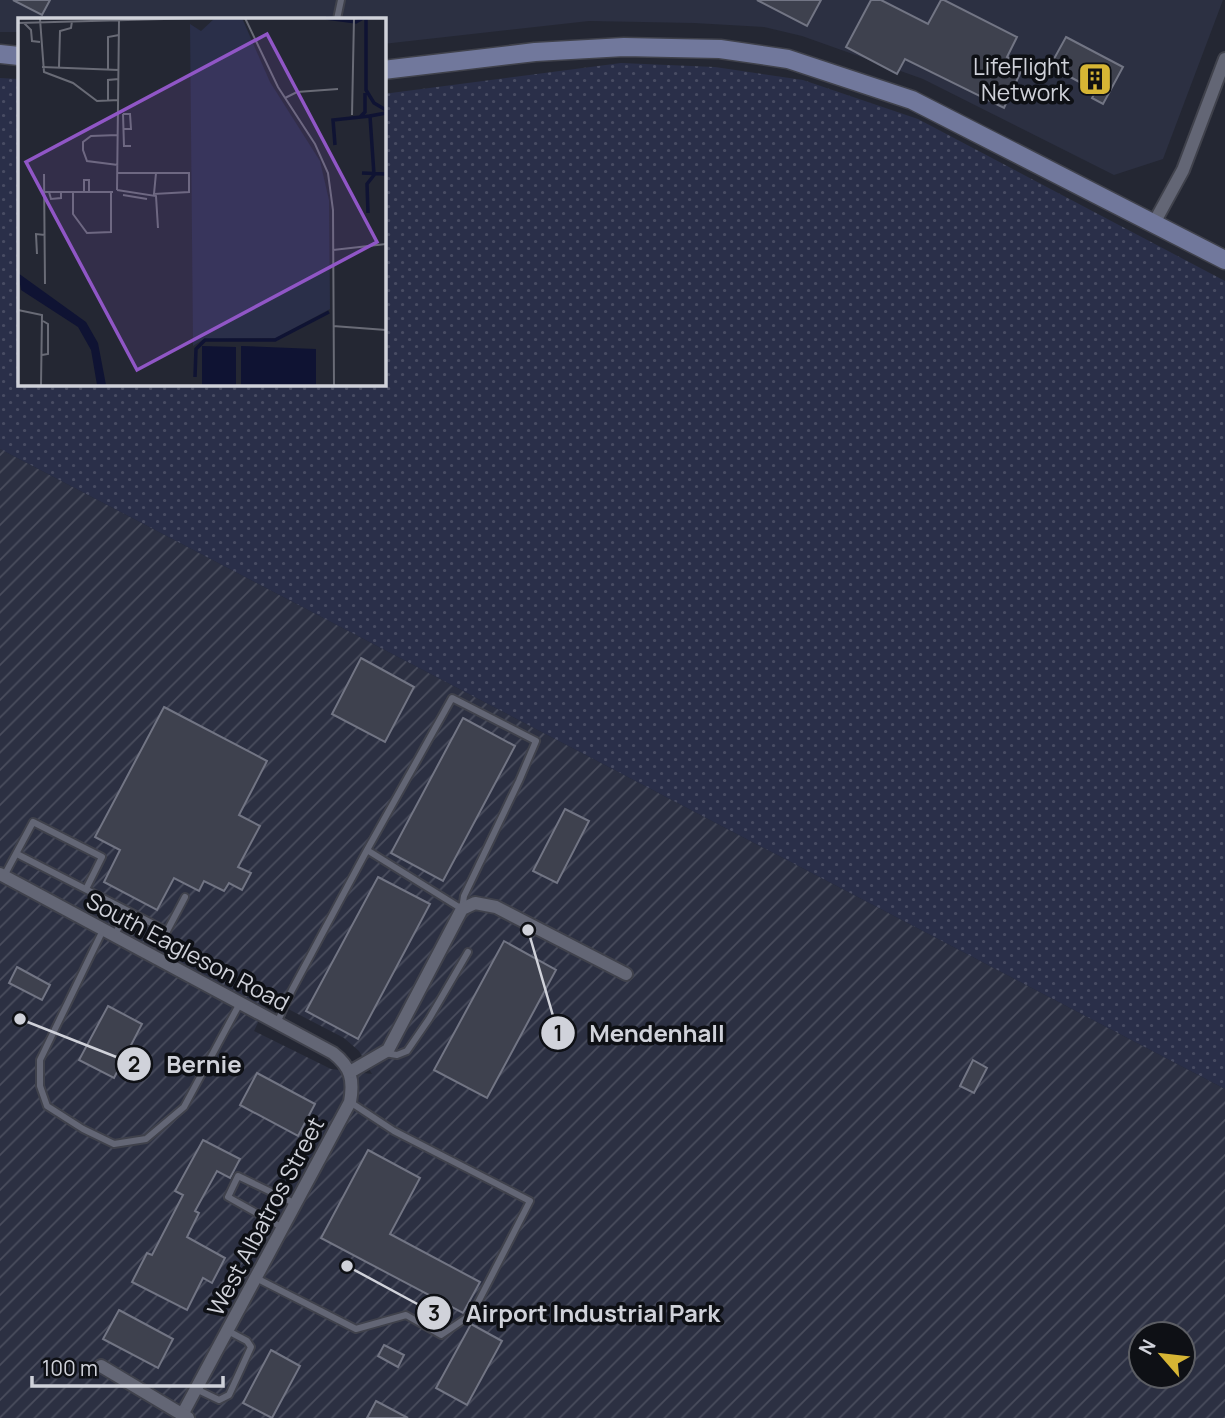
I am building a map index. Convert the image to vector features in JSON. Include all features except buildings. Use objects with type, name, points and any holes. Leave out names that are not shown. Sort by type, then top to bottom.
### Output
[{"type":"main road","points":[[385,70],[535,52],[624,47],[720,49],[788,59],[912,100],[1225,260]]},
{"type":"main road","points":[[0,54],[18,56]]},
{"type":"street","points":[[1154,223],[1183,170],[1225,59]]},
{"type":"street","name":"South Eagleson Road","points":[[2,875],[333,1053],[351,1072]]},
{"type":"street","points":[[351,1072],[388,1050],[462,909],[475,903],[496,907],[626,974]]},
{"type":"street","name":"West Albatros Street","points":[[186,1416],[197,1388],[350,1102],[353,1087],[351,1072]]},
{"type":"street","points":[[101,1366],[186,1416]]},
{"type":"lane","points":[[337,18],[341,0]]},
{"type":"lane","points":[[277,1023],[367,850],[452,698],[536,741],[464,896],[462,909],[367,850]]},
{"type":"lane","points":[[2,875],[33,822],[102,857],[86,889]]},
{"type":"lane","points":[[17,853],[167,931],[185,897]]},
{"type":"lane","points":[[128,911],[109,933],[40,1060],[40,1086],[47,1106],[83,1129],[114,1144],[146,1139],[184,1107],[240,1003]]},
{"type":"lane","points":[[383,1053],[397,1055],[407,1051],[468,952]]},
{"type":"lane","points":[[256,1278],[356,1329],[406,1315],[441,1335],[472,1314],[530,1201],[394,1131],[350,1102]]},
{"type":"lane","points":[[283,1228],[228,1197],[238,1176],[296,1204]]},
{"type":"lane","points":[[197,1388],[219,1400],[229,1395],[251,1347],[247,1341],[228,1331]]},
{"type":"shaded area","points":[[0,0],[1223,0],[1163,159],[1114,175],[923,79],[802,36],[764,27],[589,21],[385,44],[385,18],[18,18],[18,32],[0,32]]},
{"type":"shaded area","points":[[621,63],[715,67],[803,80],[918,119],[1225,281],[1225,1089],[0,449],[0,78],[18,79],[18,385],[385,385],[385,94]]},
{"type":"shaded area","points":[[0,449],[1225,1089],[1225,1418],[0,1418]],"holes":[[[269,999],[344,1038],[359,1051],[372,1074],[331,1069],[254,1031]]]},
{"type":"place","name":"LifeFlight Network","points":[[1095,79]]},
{"type":"place","name":"Mendenhall","points":[[528,930]]},
{"type":"place","name":"Bernie","points":[[20,1019]]},
{"type":"place","name":"Airport Industrial Park","points":[[347,1266]]}]
